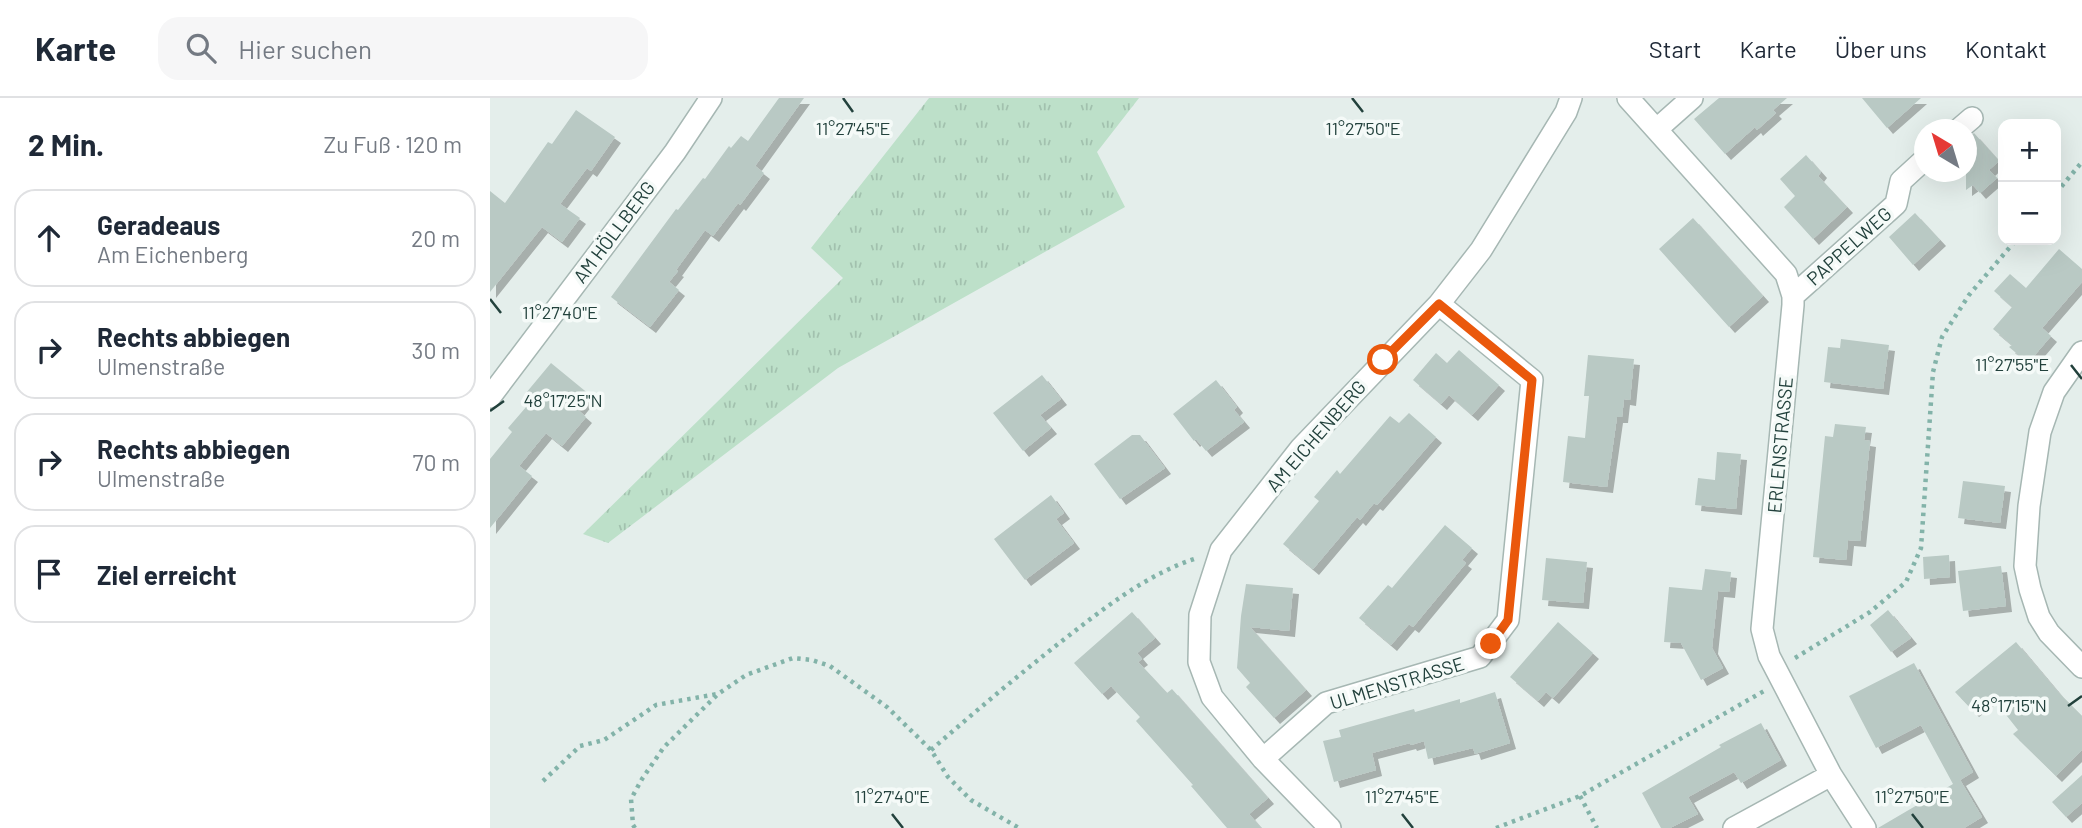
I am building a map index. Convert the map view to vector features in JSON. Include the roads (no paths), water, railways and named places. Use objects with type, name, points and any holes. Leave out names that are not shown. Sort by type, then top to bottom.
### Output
[{"type":"street","name":"AM HÖLLBERG","points":[[490,397],[675,152],[711,98]]},
{"type":"street","name":"AM EICHENBERG","points":[[1330,828],[1263,759],[1212,697],[1199,662],[1200,615],[1222,550],[1301,448],[1439,304],[1482,250],[1566,112],[1571,98]]},
{"type":"street","points":[[1628,98],[1786,274],[1793,296]]},
{"type":"street","points":[[1657,129],[1692,98]]},
{"type":"street","name":"PAPPELWEG","points":[[1793,296],[1896,204],[1901,181],[1914,169]]},
{"type":"street","name":"ERLENSTRASSE","points":[[1793,296],[1762,629],[1769,656],[1831,775],[1865,828]]},
{"type":"street","name":"ULMENSTRASSE","points":[[1263,759],[1326,703],[1480,657],[1508,620],[1532,380],[1439,304]]},
{"type":"street","points":[[2082,352],[2054,391],[2040,432],[2029,506],[2025,566],[2029,589],[2039,617],[2049,633],[2082,667]]},
{"type":"street","points":[[1734,828],[1831,775]]}]
